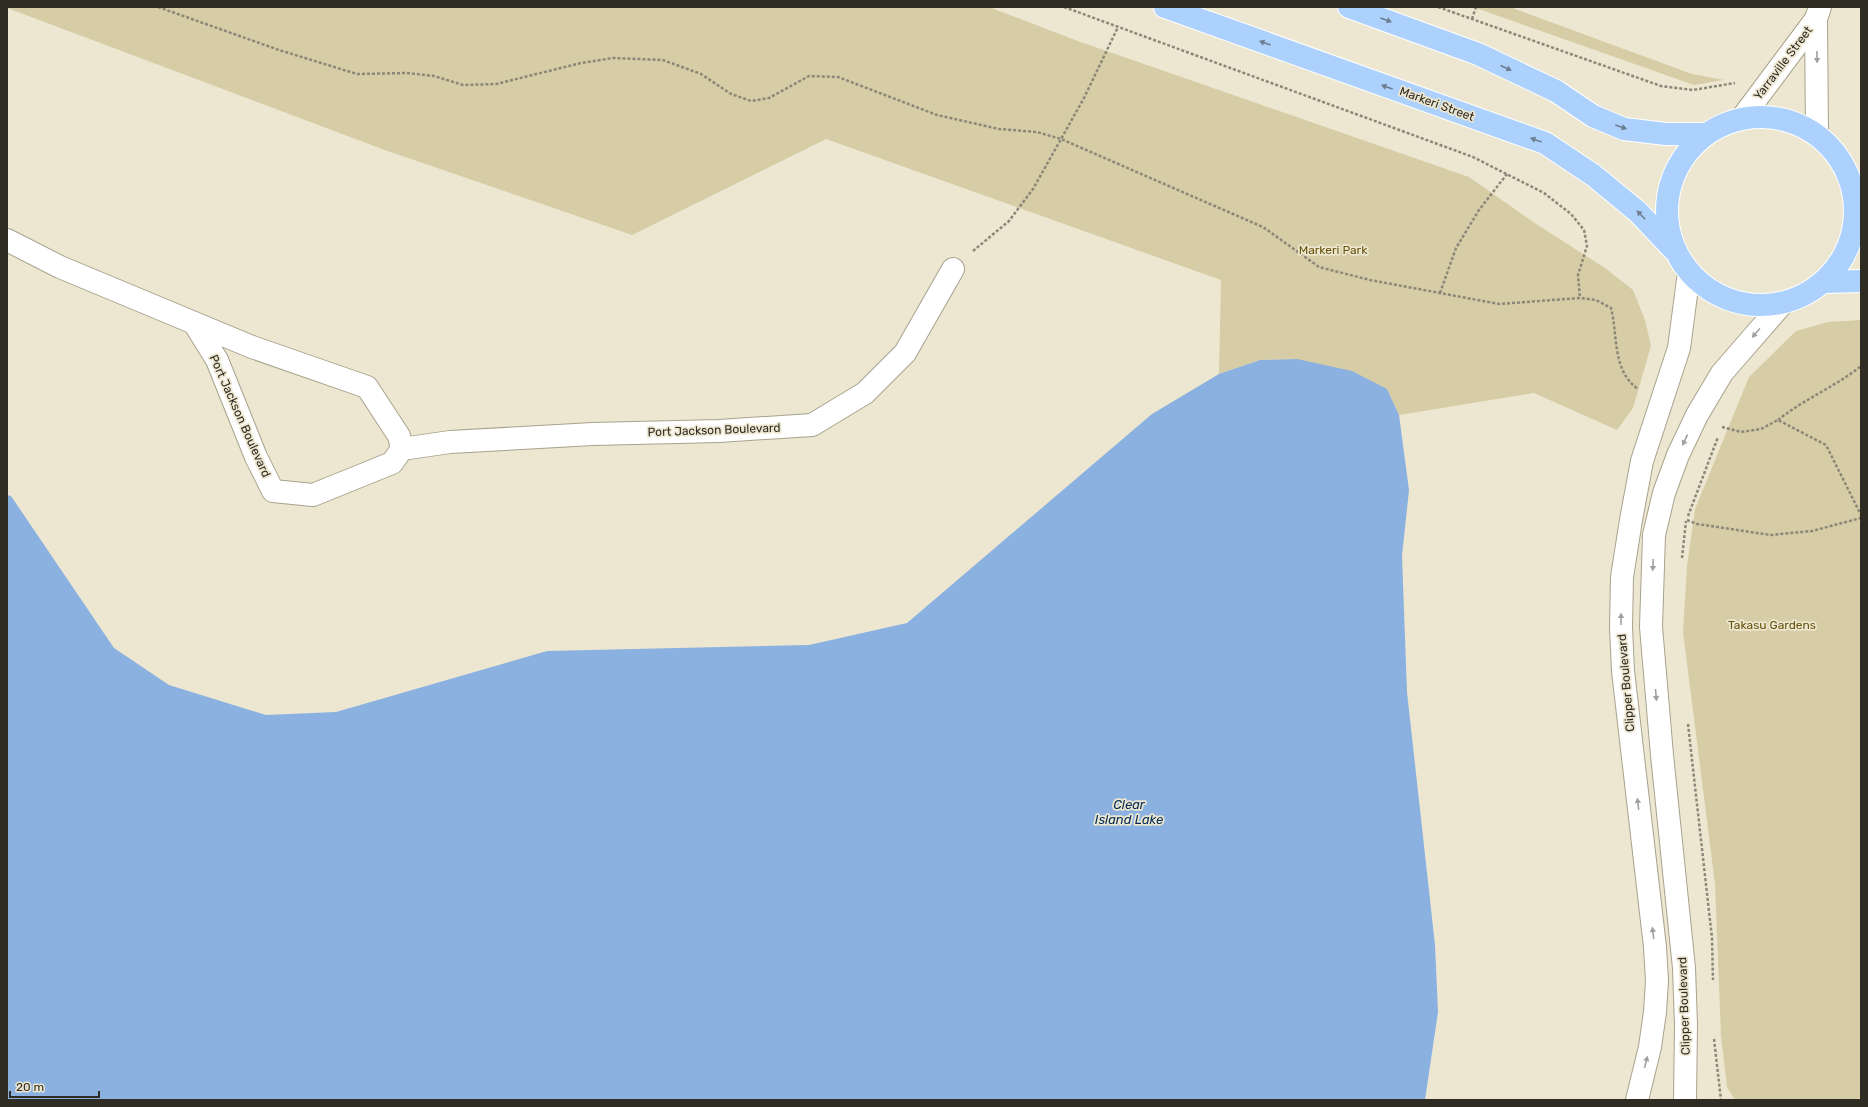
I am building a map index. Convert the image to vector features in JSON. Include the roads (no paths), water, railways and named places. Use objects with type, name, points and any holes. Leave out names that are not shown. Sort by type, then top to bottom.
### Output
[{"type":"main road","name":"Markeri Street","points":[[1165,7],[1545,143],[1593,175],[1638,212],[1683,263],[1708,289],[1731,301],[1756,306],[1782,304],[1805,296],[1824,282],[1844,258],[1854,230],[1854,176],[1835,151],[1817,135],[1800,124],[1782,118],[1762,116],[1742,118],[1723,124],[1706,134],[1687,152],[1673,175],[1667,202],[1668,228],[1683,263]]},
{"type":"main road","points":[[1349,7],[1478,54],[1556,91],[1594,116],[1624,129],[1666,134],[1706,134]]},
{"type":"main road","points":[[1824,282],[1861,281]]},
{"type":"street","name":"Yarraville Street","points":[[1742,118],[1818,13]]},
{"type":"street","points":[[1817,135],[1818,13]]},
{"type":"street","name":"Port Jackson Boulevard","points":[[7,240],[60,266],[252,347],[367,387],[399,436],[402,449]]},
{"type":"street","name":"Clipper Boulevard","points":[[1637,1100],[1650,1047],[1657,981],[1655,946],[1623,671],[1621,627],[1622,577],[1642,461],[1679,348],[1683,263]]},
{"type":"street","name":"Port Jackson Boulevard","points":[[194,323],[217,360],[256,457],[273,491],[313,495],[392,463],[402,449],[458,441],[593,434],[719,432],[812,426],[865,393],[905,353],[953,269]]},
{"type":"street","name":"Clipper Boulevard","points":[[1685,1100],[1686,1025],[1684,968],[1662,755],[1651,627],[1654,535],[1664,493],[1678,454],[1697,415],[1722,373],[1782,304]]},
{"type":"water","name":"Clear Island Lake","points":[[1297,359],[1352,371],[1387,389],[1399,415],[1409,490],[1402,556],[1407,692],[1435,945],[1438,1012],[1425,1100],[7,1100],[7,495],[11,496],[114,648],[169,685],[266,715],[336,712],[547,651],[809,645],[907,623],[1152,414],[1219,374],[1260,360]]},
{"type":"park label","name":"Markeri Park","points":[[1333,250]]},
{"type":"park label","name":"Takasu Gardens","points":[[1772,625]]}]
